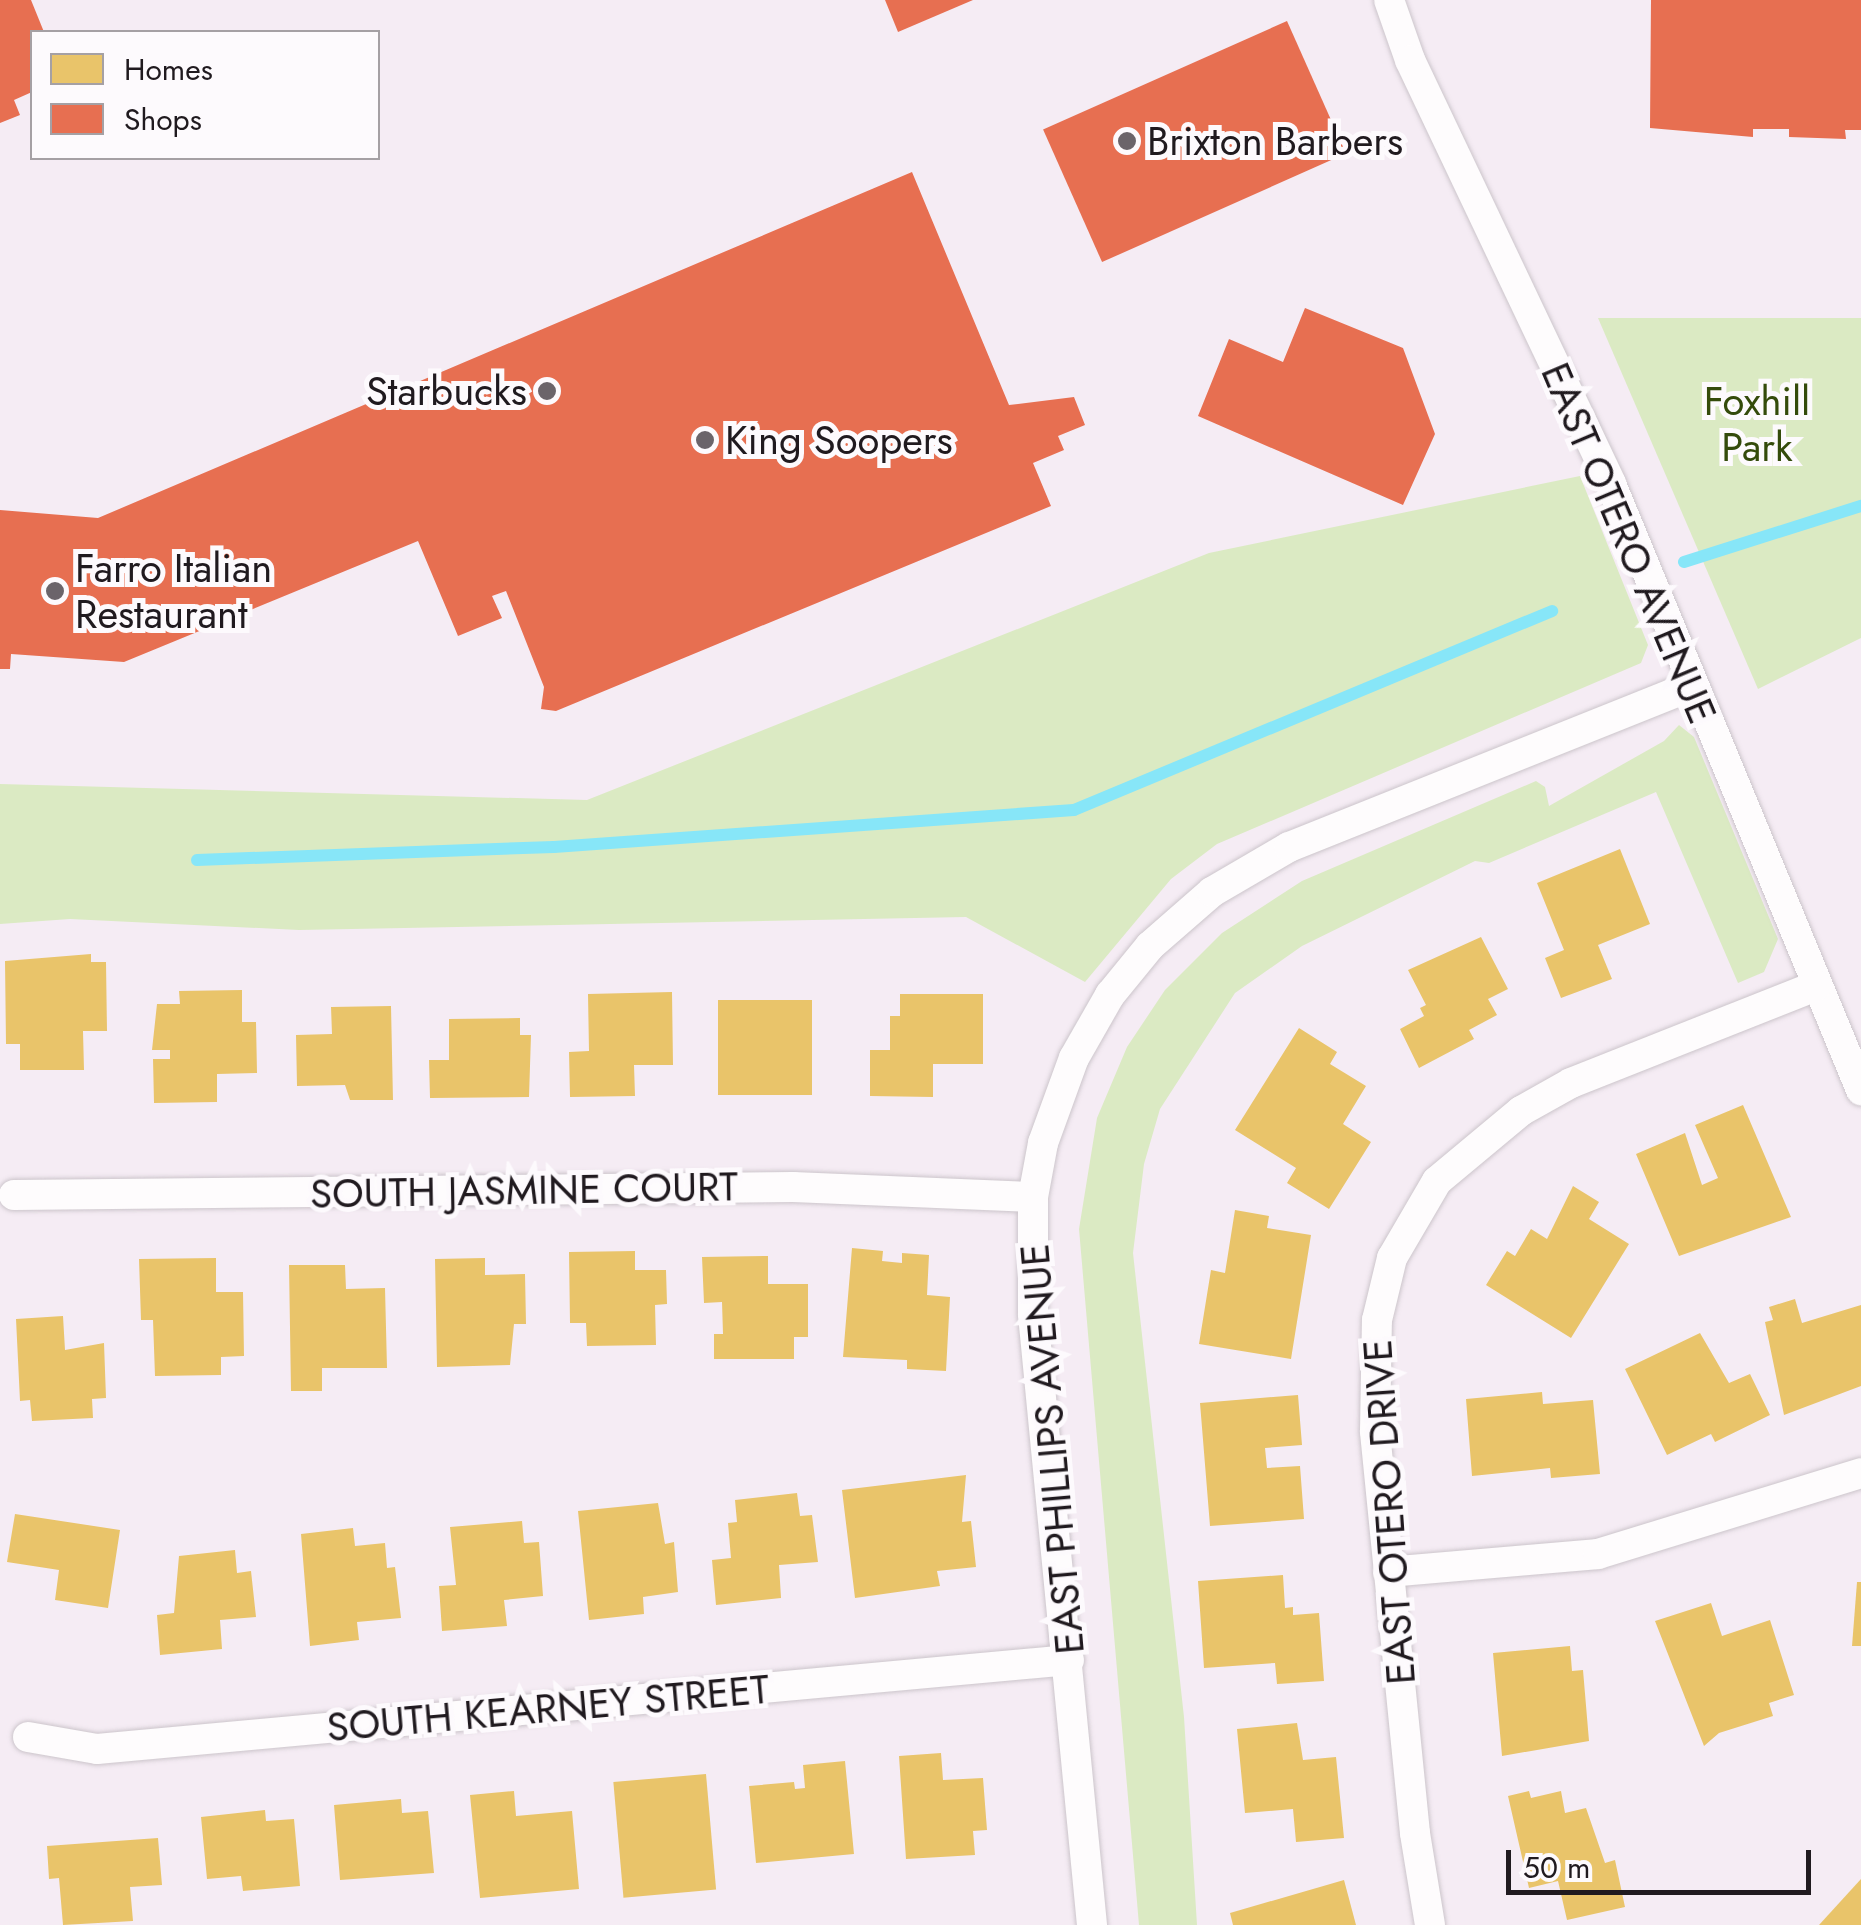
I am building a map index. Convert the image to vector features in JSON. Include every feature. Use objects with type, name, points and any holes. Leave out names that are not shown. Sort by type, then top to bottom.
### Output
[{"type":"street","name":"EAST OTERO AVENUE","points":[[1389,0],[1410,60],[1610,484],[1861,1090]]},
{"type":"street","name":"EAST PHILLIPS AVENUE","points":[[1092,1925],[1033,1314],[1033,1197],[1043,1143],[1074,1058],[1110,995],[1150,946],[1212,892],[1289,847],[1691,686]]},
{"type":"street","name":"EAST OTERO DRIVE","points":[[1430,1925],[1375,1430],[1377,1320],[1392,1258],[1437,1181],[1474,1144],[1571,1083],[1816,986]]},
{"type":"street","name":"SOUTH JASMINE COURT","points":[[14,1194],[793,1187],[1033,1197]]},
{"type":"street","points":[[1388,1572],[1598,1554],[1861,1472]]},
{"type":"street","name":"SOUTH KEARNEY STREET","points":[[28,1736],[97,1748],[1069,1660]]},
{"type":"green space","name":"Foxhill Park","points":[[1598,318],[1861,318],[1861,638],[1758,689]]},
{"type":"green space","points":[[1580,476],[1648,645],[1641,663],[1217,844],[1171,879],[1085,982],[966,917],[299,930],[70,919],[0,924],[0,784],[587,800],[1209,553]]},
{"type":"green space","points":[[1679,725],[1694,737],[1778,939],[1764,972],[1738,983],[1656,792],[1489,863],[1475,861],[1302,946],[1235,993],[1160,1109],[1144,1164],[1133,1253],[1184,1717],[1197,1925],[1139,1925],[1079,1229],[1097,1118],[1127,1047],[1165,990],[1222,933],[1302,881],[1536,781],[1545,787],[1549,806],[1664,741]]},
{"type":"building: Homes","points":[[1620,849],[1650,924],[1598,945],[1612,979],[1561,998],[1545,958],[1564,950],[1537,883]]},
{"type":"building: Homes","points":[[1481,937],[1508,989],[1488,999],[1497,1015],[1469,1030],[1474,1039],[1419,1068],[1400,1029],[1424,1016],[1420,1008],[1426,1005],[1408,970]]},
{"type":"building: Homes","points":[[91,954],[91,962],[106,962],[107,1031],[83,1031],[84,1070],[20,1070],[20,1044],[6,1044],[5,961]]},
{"type":"building: Homes","points":[[242,990],[242,1022],[256,1022],[257,1073],[217,1074],[217,1102],[154,1103],[153,1059],[170,1059],[170,1050],[152,1050],[157,1004],[180,1004],[179,991]]},
{"type":"building: Homes","points":[[672,992],[673,1065],[634,1065],[635,1096],[570,1097],[569,1052],[589,1051],[588,994]]},
{"type":"building: Homes","points":[[900,994],[983,994],[983,1064],[933,1064],[933,1097],[870,1096],[870,1050],[890,1050],[890,1016],[900,1016]]},
{"type":"building: Homes","points":[[718,1000],[812,1000],[812,1095],[718,1095]]},
{"type":"building: Homes","points":[[391,1006],[393,1100],[350,1100],[345,1085],[297,1086],[296,1035],[332,1034],[331,1007]]},
{"type":"building: Homes","points":[[520,1018],[520,1035],[531,1035],[529,1097],[430,1098],[429,1060],[449,1060],[449,1019]]},
{"type":"building: Homes","points":[[1299,1028],[1337,1052],[1330,1064],[1366,1086],[1343,1124],[1371,1142],[1329,1209],[1287,1183],[1296,1168],[1235,1130]]},
{"type":"building: Homes","points":[[1743,1105],[1791,1217],[1679,1256],[1636,1154],[1685,1133],[1702,1185],[1718,1178],[1695,1125]]},
{"type":"building: Homes","points":[[1573,1186],[1599,1202],[1589,1219],[1629,1244],[1571,1338],[1486,1285],[1507,1251],[1515,1256],[1531,1229],[1547,1239]]},
{"type":"building: Homes","points":[[1235,1210],[1269,1216],[1267,1228],[1311,1235],[1291,1359],[1199,1344],[1211,1270],[1225,1273]]},
{"type":"building: Homes","points":[[852,1248],[883,1251],[882,1261],[902,1263],[902,1253],[929,1255],[927,1295],[950,1297],[946,1371],[907,1369],[907,1360],[843,1357]]},
{"type":"building: Homes","points":[[635,1251],[635,1270],[666,1270],[667,1304],[655,1305],[656,1345],[587,1346],[586,1323],[570,1323],[569,1252]]},
{"type":"building: Homes","points":[[768,1256],[768,1284],[808,1284],[808,1337],[794,1337],[794,1359],[714,1359],[714,1334],[723,1334],[722,1302],[704,1303],[702,1257]]},
{"type":"building: Homes","points":[[216,1258],[216,1292],[243,1292],[244,1356],[221,1357],[221,1375],[155,1376],[153,1320],[141,1320],[139,1259]]},
{"type":"building: Homes","points":[[485,1258],[485,1275],[525,1274],[526,1324],[514,1324],[510,1365],[437,1367],[435,1259]]},
{"type":"building: Homes","points":[[289,1265],[345,1265],[346,1289],[385,1288],[387,1368],[322,1368],[322,1391],[291,1391]]},
{"type":"building: Homes","points":[[1795,1299],[1802,1323],[1861,1305],[1861,1386],[1784,1415],[1765,1322],[1773,1320],[1769,1307]]},
{"type":"building: Homes","points":[[63,1316],[65,1350],[104,1343],[106,1398],[92,1399],[93,1418],[32,1421],[30,1400],[20,1401],[16,1319]]},
{"type":"building: Homes","points":[[1700,1333],[1729,1383],[1750,1374],[1770,1415],[1715,1442],[1711,1434],[1667,1455],[1625,1369]]},
{"type":"building: Homes","points":[[1542,1392],[1543,1404],[1593,1400],[1600,1474],[1551,1478],[1550,1468],[1472,1476],[1466,1399]]},
{"type":"building: Homes","points":[[1298,1395],[1302,1445],[1265,1448],[1267,1468],[1300,1466],[1304,1519],[1210,1526],[1200,1403]]},
{"type":"building: Homes","points":[[966,1475],[962,1522],[971,1521],[976,1567],[937,1571],[940,1586],[855,1598],[842,1490]]},
{"type":"building: Homes","points":[[797,1493],[800,1516],[812,1515],[818,1562],[779,1565],[781,1598],[716,1605],[712,1560],[731,1558],[728,1523],[737,1522],[735,1500]]},
{"type":"building: Homes","points":[[658,1503],[665,1544],[674,1542],[678,1592],[643,1597],[644,1614],[589,1620],[578,1511]]},
{"type":"building: Homes","points":[[15,1514],[120,1530],[108,1608],[55,1600],[59,1570],[7,1562]]},
{"type":"building: Homes","points":[[522,1521],[524,1543],[539,1542],[543,1596],[504,1600],[507,1626],[442,1631],[439,1586],[456,1585],[450,1527]]},
{"type":"building: Homes","points":[[353,1528],[355,1546],[385,1543],[387,1568],[395,1567],[401,1618],[357,1622],[359,1640],[310,1646],[301,1534]]},
{"type":"building: Homes","points":[[235,1550],[237,1573],[251,1571],[256,1617],[220,1620],[222,1649],[160,1655],[157,1615],[174,1613],[179,1556]]},
{"type":"building: Homes","points":[[1283,1575],[1285,1608],[1293,1607],[1293,1615],[1319,1613],[1324,1681],[1277,1684],[1275,1663],[1204,1668],[1198,1581]]},
{"type":"building: Homes","points":[[1857,1582],[1861,1582],[1861,1646],[1852,1646]]},
{"type":"building: Homes","points":[[1711,1603],[1722,1636],[1770,1620],[1794,1695],[1769,1703],[1773,1716],[1719,1733],[1704,1746],[1655,1621]]},
{"type":"building: Homes","points":[[1570,1646],[1572,1671],[1583,1670],[1589,1741],[1502,1756],[1493,1653]]},
{"type":"building: Homes","points":[[1297,1723],[1303,1760],[1336,1757],[1344,1838],[1296,1842],[1293,1809],[1245,1813],[1237,1729]]},
{"type":"building: Homes","points":[[941,1753],[943,1780],[983,1778],[987,1830],[973,1831],[975,1855],[906,1859],[899,1756]]},
{"type":"building: Homes","points":[[845,1761],[854,1854],[756,1863],[749,1786],[794,1782],[795,1789],[805,1788],[803,1765]]},
{"type":"building: Homes","points":[[706,1774],[716,1890],[623,1898],[613,1782]]},
{"type":"building: Homes","points":[[514,1791],[516,1816],[572,1811],[579,1889],[480,1898],[470,1795]]},
{"type":"building: Homes","points":[[1529,1791],[1531,1798],[1561,1791],[1565,1813],[1586,1808],[1605,1863],[1615,1860],[1625,1907],[1567,1920],[1558,1881],[1529,1888],[1508,1796]]},
{"type":"building: Homes","points":[[401,1799],[402,1813],[428,1811],[434,1873],[340,1880],[334,1805]]},
{"type":"building: Homes","points":[[265,1810],[266,1821],[294,1819],[300,1886],[243,1891],[241,1876],[207,1879],[201,1817]]},
{"type":"building: Homes","points":[[158,1838],[162,1885],[130,1887],[133,1921],[63,1925],[59,1878],[49,1879],[47,1846]]},
{"type":"building: Homes","points":[[1861,1879],[1861,1925],[1819,1925]]},
{"type":"building: Homes","points":[[1344,1880],[1356,1925],[1233,1925],[1230,1913]]},
{"type":"building: Shops","points":[[0,0],[31,0],[43,30],[30,30],[30,93],[14,100],[20,115],[0,123]]},
{"type":"building: Shops","points":[[885,0],[973,0],[898,32]]},
{"type":"building: Shops","points":[[1651,0],[1861,0],[1861,130],[1845,130],[1846,139],[1789,137],[1789,129],[1753,129],[1753,137],[1650,128]]},
{"type":"building: Shops","points":[[1287,21],[1346,153],[1102,262],[1043,130]]},
{"type":"building: Shops","points":[[912,172],[1009,405],[1074,397],[1085,425],[1058,436],[1064,450],[1033,463],[1051,506],[556,711],[541,709],[544,687],[506,591],[492,596],[502,618],[458,636],[418,541],[124,662],[11,654],[10,669],[0,669],[0,510],[98,518]]},
{"type":"building: Shops","points":[[1305,308],[1403,348],[1435,434],[1403,505],[1198,416],[1229,339],[1283,362]]},
{"type":"waterway","points":[[1684,562],[1861,506]]},
{"type":"waterway","points":[[197,860],[554,847],[1074,810],[1552,611]]},
{"type":"place","name":"Brixton Barbers","points":[[1127,141]]},
{"type":"place","name":"Starbucks","points":[[547,391]]},
{"type":"place","name":"King Soopers","points":[[705,440]]},
{"type":"place","name":"Farro Italian Restaurant","points":[[55,591]]}]
